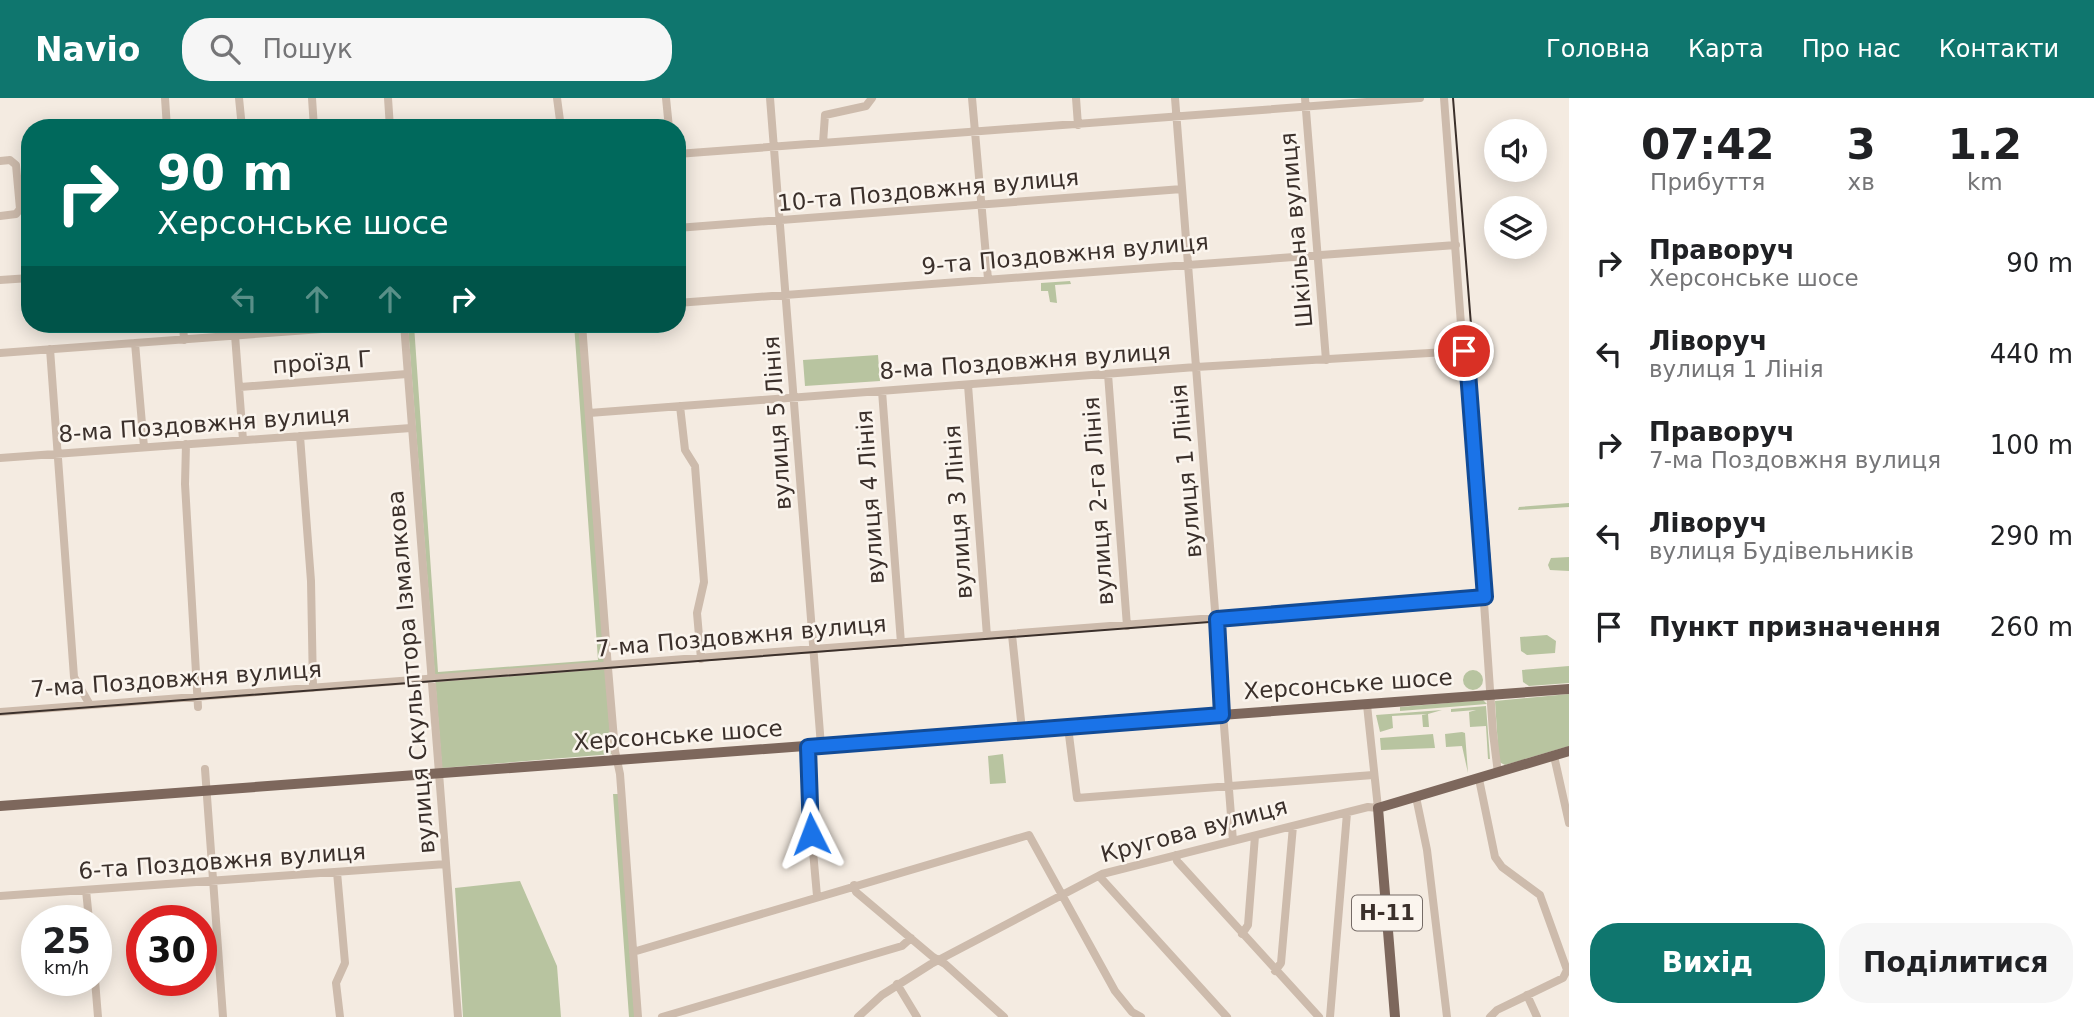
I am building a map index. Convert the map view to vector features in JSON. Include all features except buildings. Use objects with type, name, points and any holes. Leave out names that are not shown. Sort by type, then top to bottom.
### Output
[{"type":"main road","name":"Херсонське шосе","points":[[0,806],[1569,689]]},
{"type":"main road","name":"Кругова вулиця","points":[[1378,808],[1569,751]]},
{"type":"main road","name":"Н-11","points":[[1378,808],[1395,1017]]},
{"type":"street","points":[[165,98],[166,119]]},
{"type":"street","points":[[239,98],[241,119]]},
{"type":"street","points":[[312,98],[313,119]]},
{"type":"street","points":[[388,98],[389,119]]},
{"type":"street","points":[[557,98],[560,119]]},
{"type":"street","points":[[666,98],[668,119]]},
{"type":"street","name":"вулиця 5 Лінія","points":[[770,98],[821,746]]},
{"type":"street","points":[[823,143],[825,115],[866,106],[872,98]]},
{"type":"street","points":[[972,98],[988,279]]},
{"type":"street","points":[[1076,98],[1078,125]]},
{"type":"street","name":"вулиця 1 Лінія","points":[[1175,98],[1233,842]]},
{"type":"street","points":[[686,153],[1078,125],[1305,102],[1420,98]]},
{"type":"street","points":[[1444,98],[1498,773]]},
{"type":"street","name":"Шкільна вулиця","points":[[1305,102],[1325,360]]},
{"type":"street","points":[[0,161],[10,160],[16,165],[20,209],[16,214],[0,216]]},
{"type":"street","name":"10-та Поздовжня вулиця","points":[[686,227],[1182,189]]},
{"type":"street","name":"9-та Поздовжня вулиця","points":[[686,302],[1456,245]]},
{"type":"street","points":[[0,280],[21,279]]},
{"type":"street","points":[[184,333],[184,340]]},
{"type":"street","points":[[0,353],[184,340],[241,333]]},
{"type":"street","name":"вулиця Скульптора Ізмалкова","points":[[405,333],[458,1017]]},
{"type":"street","points":[[583,333],[638,1017]]},
{"type":"street","points":[[235,335],[243,440]]},
{"type":"street","points":[[135,343],[144,447]]},
{"type":"street","points":[[50,349],[59,454],[62,533],[66,544],[66,597],[74,677],[90,705]]},
{"type":"street","name":"8-ма Поздовжня вулиця","points":[[589,413],[1196,367],[1464,351]]},
{"type":"street","name":"проїзд Г","points":[[240,387],[407,374]]},
{"type":"street","name":"вулиця 2-га Лінія","points":[[1108,374],[1127,626]]},
{"type":"street","name":"вулиця 3 Лінія","points":[[968,386],[987,636]]},
{"type":"street","name":"вулиця 4 Лінія","points":[[882,391],[901,643]]},
{"type":"street","points":[[680,405],[685,450],[695,466],[704,582],[697,613],[701,659]]},
{"type":"street","name":"8-ма Поздовжня вулиця","points":[[0,458],[411,428]]},
{"type":"street","points":[[300,436],[311,582],[313,688]]},
{"type":"street","points":[[186,444],[185,484],[198,703]]},
{"type":"street","name":"7-ма Поздовжня вулиця","points":[[0,712],[90,705],[198,703],[313,688],[1485,597]]},
{"type":"street","points":[[1012,635],[1022,730]]},
{"type":"street","points":[[1367,705],[1378,808]]},
{"type":"street","points":[[1069,727],[1077,798],[1373,775]]},
{"type":"street","points":[[808,747],[812,783],[809,806],[817,896]]},
{"type":"street","points":[[1554,755],[1569,823]]},
{"type":"street","points":[[205,769],[223,1017]]},
{"type":"street","points":[[1479,779],[1495,857],[1502,867],[1540,895],[1567,970],[1563,978],[1497,1010],[1490,1017]]},
{"type":"street","points":[[1416,797],[1427,850],[1447,1017]]},
{"type":"street","name":"Кругова вулиця","points":[[858,1017],[897,984],[1099,876],[1368,807],[1378,808]]},
{"type":"street","points":[[1330,1017],[1347,813]]},
{"type":"street","points":[[1275,971],[1281,963],[1293,826]]},
{"type":"street","points":[[633,952],[1029,835],[1115,991],[1132,1012],[1141,1017]]},
{"type":"street","points":[[1242,934],[1248,925],[1255,836]]},
{"type":"street","points":[[1176,855],[1177,861],[1320,1017]]},
{"type":"street","name":"6-та Поздовжня вулиця","points":[[0,896],[446,864]]},
{"type":"street","points":[[337,872],[345,963],[335,984],[340,1017]]},
{"type":"street","points":[[1099,876],[1227,1017]]},
{"type":"street","points":[[854,885],[856,892],[940,960],[1004,1017]]},
{"type":"street","points":[[86,890],[88,905]]},
{"type":"street","points":[[662,1017],[902,946],[911,938]]},
{"type":"street","points":[[897,984],[916,1017]]},
{"type":"street","points":[[1527,995],[1537,1017]]},
{"type":"street","points":[[96,996],[98,1017]]},
{"type":"green space","points":[[1070,281],[1071,284],[1055,285],[1057,303],[1050,302],[1048,291],[1041,291],[1041,283]]},
{"type":"green space","points":[[408,333],[415,333],[438,672],[598,660],[575,333],[581,333],[612,754],[442,768]]},
{"type":"green space","points":[[878,355],[880,381],[805,386],[803,360]]},
{"type":"green space","points":[[1569,503],[1569,507],[1518,510],[1519,507]]},
{"type":"green space","points":[[1569,557],[1569,571],[1550,570],[1548,565],[1551,558]]},
{"type":"green space","points":[[1547,635],[1556,641],[1555,653],[1527,655],[1521,651],[1520,637]]},
{"type":"green space","points":[[1569,666],[1569,683],[1529,686],[1523,682],[1522,670]]},
{"type":"green space","points":[[1473,670],[1480,673],[1483,680],[1480,687],[1473,690],[1466,687],[1463,680],[1466,673]]},
{"type":"green space","points":[[1569,694],[1569,746],[1505,765],[1499,762],[1495,701]]},
{"type":"green space","points":[[1483,700],[1487,704],[1400,711],[1400,707]]},
{"type":"green space","points":[[1486,706],[1490,759],[1486,726],[1470,727],[1469,712],[1476,710],[1451,712],[1451,709]]},
{"type":"green space","points":[[1442,710],[1428,714],[1429,727],[1423,727],[1422,715],[1427,714],[1392,716],[1393,728],[1380,732],[1376,715]]},
{"type":"green space","points":[[1465,733],[1468,773],[1462,746],[1446,747],[1445,734]]},
{"type":"green space","points":[[1433,734],[1435,748],[1381,750],[1380,738]]},
{"type":"green space","points":[[1003,754],[1006,783],[990,784],[988,756]]},
{"type":"green space","points":[[613,794],[619,794],[636,1017],[629,1017]]},
{"type":"green space","points":[[520,881],[557,966],[561,1017],[463,1017],[455,888]]},
{"type":"tram line","points":[[0,714],[1447,604],[1464,600],[1482,587],[1490,564],[1453,98]]},
{"type":"route","points":[[811,834],[809,806],[812,783],[808,747],[1222,715],[1217,619],[1485,597],[1467,358],[1464,351]]}]
